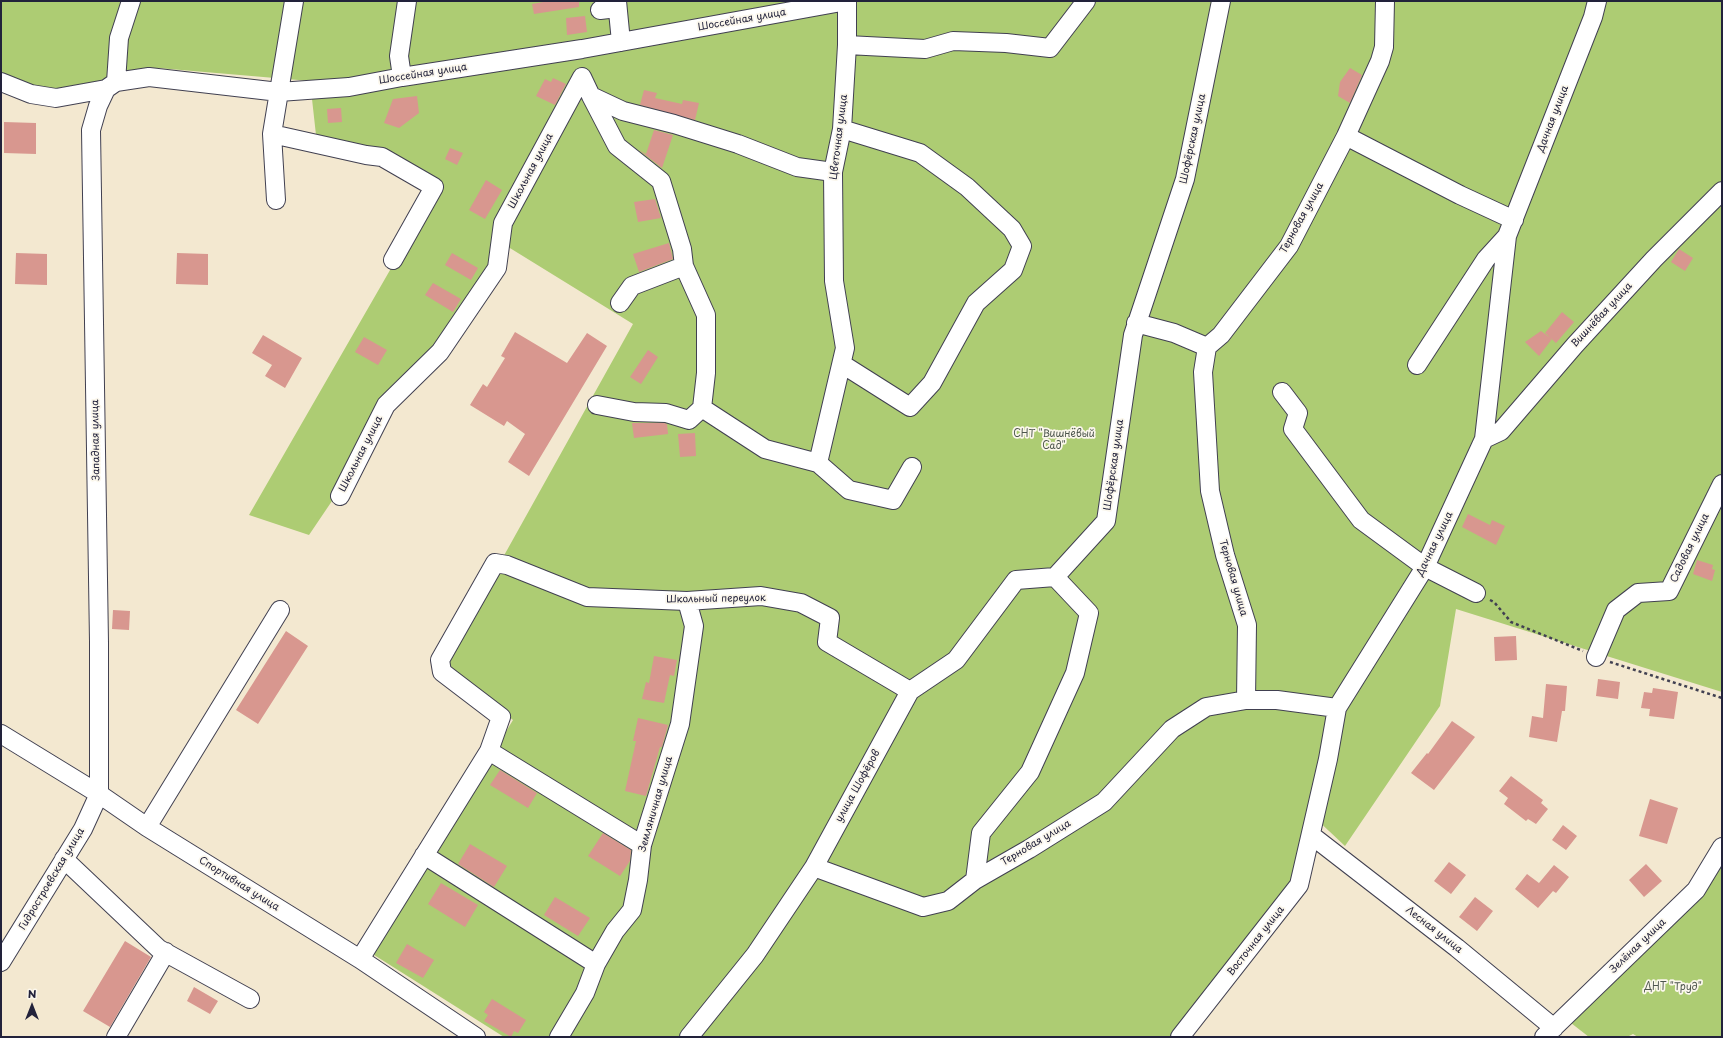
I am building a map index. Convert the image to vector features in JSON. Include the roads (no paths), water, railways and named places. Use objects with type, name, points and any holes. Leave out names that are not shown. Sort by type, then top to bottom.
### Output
[{"type":"street","points":[[111,86],[119,38],[131,1]]},
{"type":"street","points":[[276,200],[272,134],[294,1]]},
{"type":"street","points":[[402,77],[399,56],[407,1]]},
{"type":"street","name":"Шоссейная улица","points":[[1,82],[31,94],[56,98],[149,76],[279,92],[349,87],[402,77],[582,49],[847,1]]},
{"type":"street","name":"Цветочная улица","points":[[818,462],[845,348],[834,281],[833,172],[842,129],[847,45],[847,1]]},
{"type":"street","points":[[847,45],[925,49],[953,41],[1006,43],[1050,48],[1086,1]]},
{"type":"street","name":"Шофёрская улица","points":[[1056,577],[1106,521],[1132,335],[1185,180],[1221,1]]},
{"type":"street","name":"Терновая улица","points":[[814,867],[923,907],[948,901],[975,880],[1104,802],[1172,729],[1206,707],[1246,700],[1247,625],[1225,555],[1210,491],[1203,372],[1207,348],[1221,335],[1289,246],[1346,136],[1380,61],[1386,35],[1385,1]]},
{"type":"street","name":"Дачная улица","points":[[1311,835],[1328,759],[1337,708],[1425,567],[1484,439],[1510,228],[1593,17],[1597,1]]},
{"type":"street","points":[[612,6],[621,42]]},
{"type":"street","points":[[582,49],[582,77],[617,146],[661,181],[682,249],[684,266],[706,315],[706,373],[702,408],[689,420],[666,412],[634,412],[597,404]]},
{"type":"street","name":"Школьная улица","points":[[340,496],[386,405],[440,352],[497,268],[503,223],[582,77]]},
{"type":"street","name":"Западная улица","points":[[99,794],[99,642],[91,130],[98,106],[111,86]]},
{"type":"street","points":[[591,96],[623,111],[674,124],[738,144],[798,167],[833,172]]},
{"type":"street","points":[[842,129],[920,153],[966,187],[1012,230],[1022,246],[1013,270],[976,303],[932,383],[910,407],[842,364]]},
{"type":"street","points":[[272,134],[366,155],[382,157],[434,187],[393,260]]},
{"type":"street","points":[[1346,136],[1440,185],[1510,228]]},
{"type":"street","name":"Вишнёвая улица","points":[[1484,439],[1501,432],[1580,339],[1654,259],[1722,191]]},
{"type":"street","name":"Дачная улица","points":[[1417,365],[1486,259],[1510,228]]},
{"type":"street","points":[[620,303],[632,286],[684,266]]},
{"type":"street","points":[[1136,323],[1174,333],[1207,348]]},
{"type":"street","points":[[1282,392],[1298,412],[1293,429],[1361,520],[1425,567],[1476,593]]},
{"type":"street","points":[[702,408],[765,449],[818,462],[849,490],[893,500],[912,467]]},
{"type":"street","name":"Садовая улица","points":[[1596,656],[1616,610],[1638,593],[1669,591],[1722,484]]},
{"type":"street","name":"Школьный переулок","points":[[489,751],[501,717],[442,672],[440,660],[495,562],[507,565],[587,597],[687,601],[761,596],[801,603],[830,618],[827,642],[910,691]]},
{"type":"street","points":[[975,880],[981,833],[1030,772],[1075,673],[1089,613],[1056,577]]},
{"type":"street","name":"улица Шофёров","points":[[689,1037],[755,955],[814,867],[910,691],[956,660],[1016,580],[1056,577]]},
{"type":"street","name":"Земляничная улица","points":[[559,1037],[585,992],[596,964],[616,931],[632,910],[638,880],[642,845],[680,724],[694,626],[687,601]]},
{"type":"street","points":[[147,827],[280,610]]},
{"type":"street","points":[[1246,700],[1277,700],[1337,708]]},
{"type":"street","name":"Спортивная улица","points":[[1,734],[99,794],[147,827],[360,958],[476,1037]]},
{"type":"street","points":[[360,958],[489,751],[642,845]]},
{"type":"street","name":"Гидростроевская улица","points":[[1,962],[83,829],[99,794]]},
{"type":"street","name":"Лесная улица","points":[[1311,835],[1458,948],[1549,1032]]},
{"type":"street","name":"Восточная улица","points":[[1180,1037],[1299,885],[1311,835]]},
{"type":"street","name":"Зелёная улица","points":[[1549,1032],[1696,890],[1722,847]]},
{"type":"street","points":[[424,855],[596,964]]},
{"type":"street","points":[[64,860],[159,949],[250,999]]},
{"type":"street","points":[[116,1037],[166,952]]},
{"type":"park label","name":"СНТ \"Вишнёвый Сад\"","points":[[1054,440]]},
{"type":"park label","name":"ДНТ \"Труд\"","points":[[1673,987]]}]
